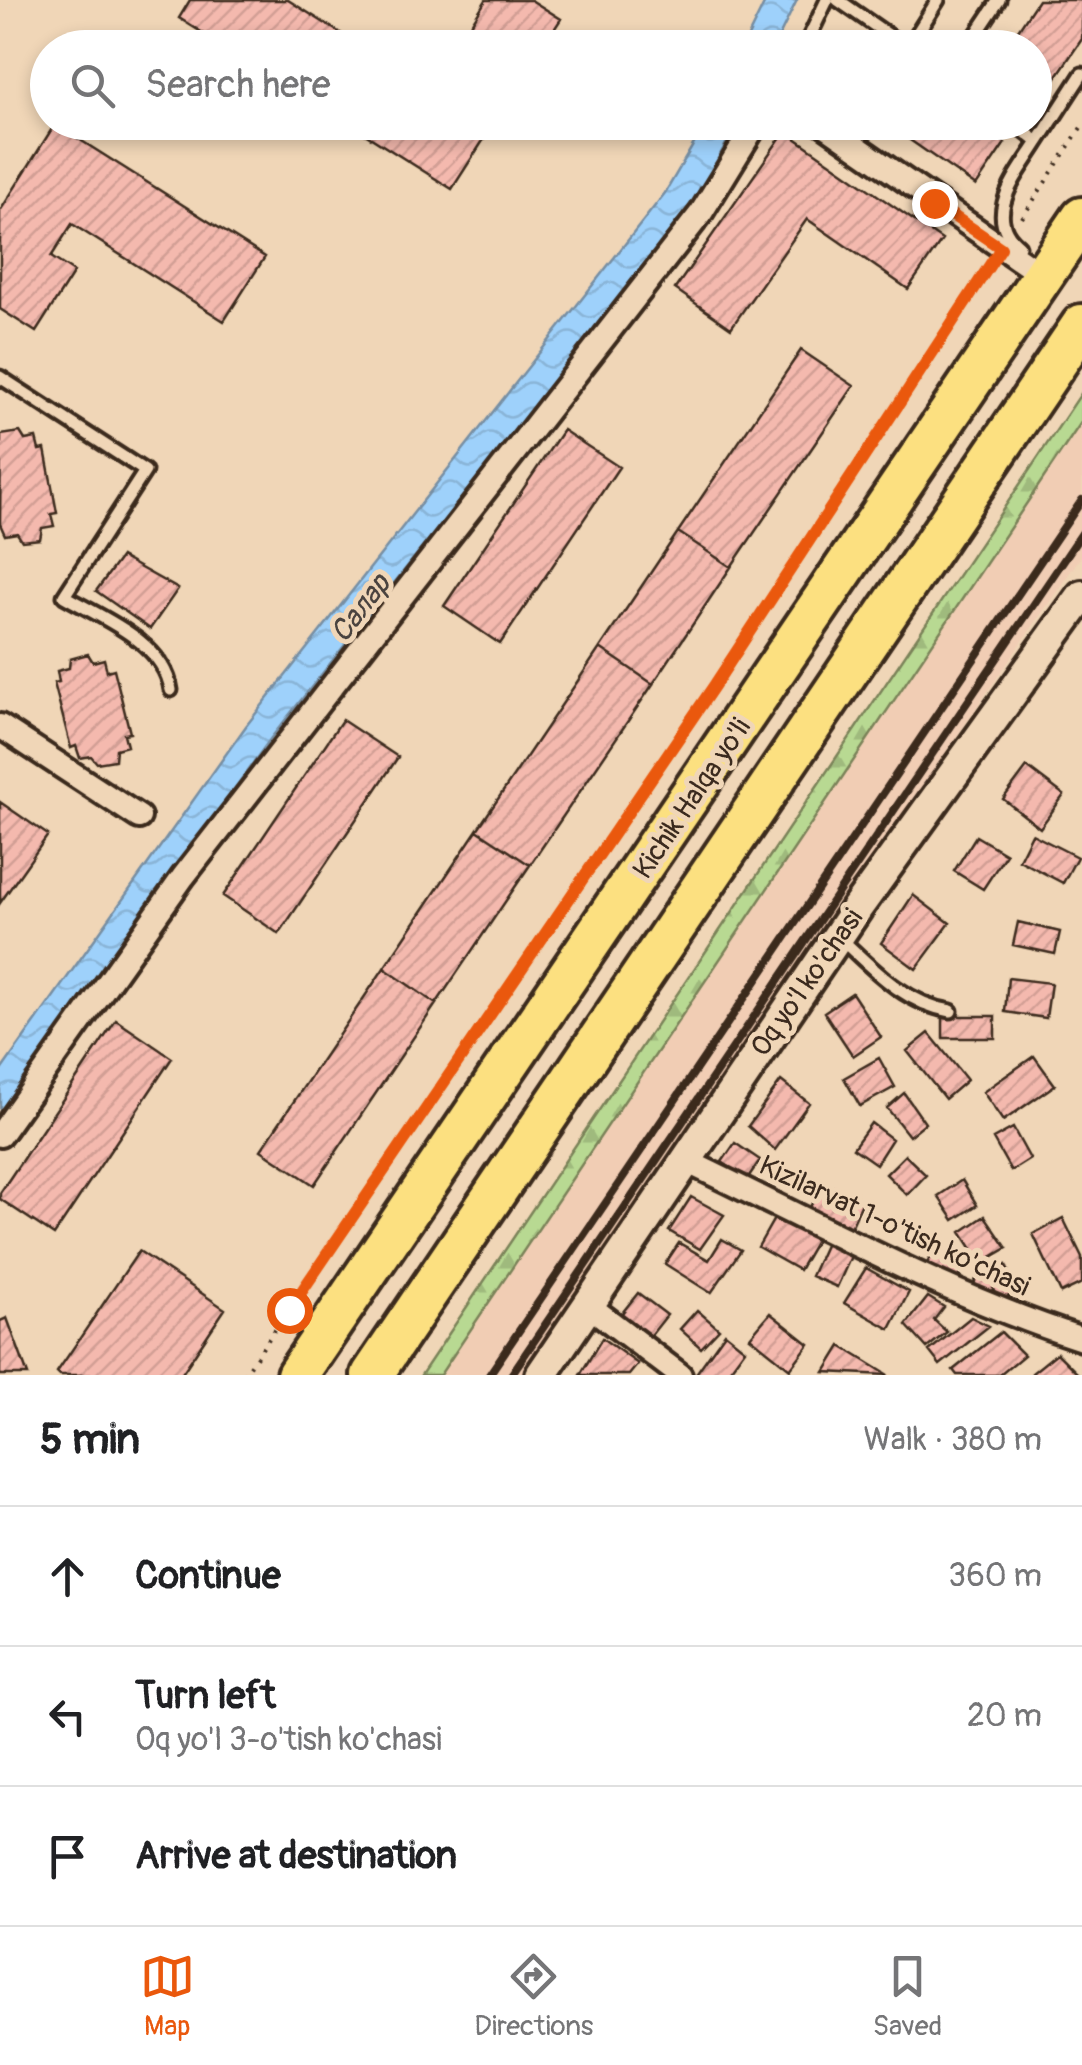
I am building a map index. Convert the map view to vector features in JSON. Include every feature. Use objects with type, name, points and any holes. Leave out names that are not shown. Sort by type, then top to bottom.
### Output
[{"type":"highway","name":"Kichik Halqa yo'li","points":[[297,1375],[1018,252],[1082,218]]},
{"type":"highway","points":[[372,1375],[1082,325]]},
{"type":"street","points":[[0,1134],[183,877],[701,213],[746,140]]},
{"type":"street","points":[[848,140],[1018,252]]},
{"type":"street","name":"Oq yo'l ko'chasi","points":[[541,1375],[838,936],[1082,596]]},
{"type":"street","points":[[0,726],[138,818]]},
{"type":"street","name":"Kizilarvat 1-o'tish ko'chasi","points":[[684,1160],[1041,1326],[1082,1338]]},
{"type":"street","points":[[588,1305],[680,1375]]},
{"type":"lane","points":[[813,30],[828,0]]},
{"type":"lane","points":[[838,0],[881,30]]},
{"type":"lane","points":[[919,30],[938,0]]},
{"type":"lane","points":[[979,30],[999,0]]},
{"type":"lane","points":[[1052,120],[1082,74]]},
{"type":"lane","points":[[1018,252],[1002,202],[1038,142],[1035,140]]},
{"type":"lane","points":[[0,395],[4,380],[145,471],[64,596],[131,635],[157,658],[171,690]]},
{"type":"lane","points":[[838,936],[884,980],[931,1008],[951,1011]]},
{"type":"path","points":[[244,1375],[714,686],[1018,252],[1082,126]]},
{"type":"shaded area","points":[[1082,420],[1082,555],[813,945],[526,1375],[439,1375]]},
{"type":"green space","points":[[1082,392],[1082,421],[440,1375],[421,1375]]},
{"type":"water","points":[[766,0],[797,0],[782,30],[751,30]]},
{"type":"water","name":"Салар","points":[[696,140],[728,140],[691,209],[271,738],[0,1113],[0,1072],[246,726],[665,193]]},
{"type":"building","points":[[190,0],[288,0],[336,30],[198,30],[179,18]]},
{"type":"building","points":[[486,0],[531,0],[561,19],[554,30],[467,30]]},
{"type":"building","points":[[1038,0],[1082,0],[1082,39],[1052,83],[1052,30],[1018,30]]},
{"type":"building","points":[[45,140],[80,140],[265,257],[224,321],[72,224],[51,257],[74,272],[36,332],[0,309],[0,211]]},
{"type":"building","points":[[374,140],[483,140],[452,189]]},
{"type":"building","points":[[779,140],[798,140],[942,240],[908,289],[807,219],[731,328],[675,289]]},
{"type":"building","points":[[910,140],[1001,140],[1005,143],[976,186]]},
{"type":"building","points":[[801,350],[854,386],[731,567],[678,532]]},
{"type":"building","points":[[563,430],[619,467],[500,644],[444,606]]},
{"type":"building","points":[[20,432],[25,440],[36,438],[39,450],[45,449],[57,513],[51,514],[54,526],[42,528],[40,539],[22,541],[17,533],[5,535],[0,524],[1,435]]},
{"type":"building","points":[[678,532],[731,567],[653,684],[600,648]]},
{"type":"building","points":[[121,557],[178,589],[150,629],[96,591]]},
{"type":"building","points":[[600,648],[653,684],[530,865],[477,830]]},
{"type":"building","points":[[88,654],[93,662],[104,659],[107,671],[114,669],[130,733],[124,734],[127,746],[116,749],[115,760],[97,763],[91,756],[80,758],[76,746],[71,748],[54,683],[59,682],[57,671],[69,668],[70,659]]},
{"type":"building","points":[[342,720],[398,757],[279,934],[223,896]]},
{"type":"building","points":[[1027,767],[1064,795],[1040,828],[1003,799]]},
{"type":"building","points":[[0,802],[48,835],[0,903]]},
{"type":"building","points":[[477,830],[530,865],[436,1004],[384,968]]},
{"type":"building","points":[[1032,834],[1077,857],[1063,883],[1019,860]]},
{"type":"building","points":[[976,836],[1006,854],[983,889],[954,871]]},
{"type":"building","points":[[913,895],[950,923],[916,969],[881,943]]},
{"type":"building","points":[[1018,922],[1060,932],[1055,954],[1013,945]]},
{"type":"building","points":[[384,968],[436,1004],[314,1185],[261,1150]]},
{"type":"building","points":[[1008,978],[1051,983],[1046,1018],[1005,1012]]},
{"type":"building","points":[[852,993],[881,1037],[853,1056],[824,1012]]},
{"type":"building","points":[[943,1016],[995,1016],[995,1038],[943,1038]]},
{"type":"building","points":[[116,1020],[172,1058],[54,1235],[0,1199],[0,1193]]},
{"type":"building","points":[[929,1033],[967,1080],[945,1099],[907,1051]]},
{"type":"building","points":[[1034,1056],[1055,1085],[1003,1121],[983,1092]]},
{"type":"building","points":[[879,1058],[895,1087],[860,1106],[844,1078]]},
{"type":"building","points":[[781,1081],[809,1103],[775,1150],[748,1126]]},
{"type":"building","points":[[904,1093],[925,1123],[909,1136],[887,1108]]},
{"type":"building","points":[[871,1123],[892,1139],[876,1164],[853,1148]]},
{"type":"building","points":[[1013,1128],[1030,1159],[1011,1171],[993,1139]]},
{"type":"building","points":[[735,1143],[760,1160],[747,1179],[722,1162]]},
{"type":"building","points":[[905,1155],[926,1175],[907,1195],[886,1174]]},
{"type":"building","points":[[962,1180],[977,1205],[954,1220],[938,1196]]},
{"type":"building","points":[[823,1182],[862,1203],[849,1232],[808,1211]]},
{"type":"building","points":[[691,1197],[724,1215],[700,1249],[669,1231]]},
{"type":"building","points":[[985,1216],[1007,1248],[981,1263],[961,1232]]},
{"type":"building","points":[[775,1217],[817,1239],[799,1270],[758,1247]]},
{"type":"building","points":[[1063,1218],[1082,1257],[1082,1283],[1061,1293],[1033,1234]]},
{"type":"building","points":[[722,1239],[741,1250],[711,1293],[665,1264],[679,1243],[709,1260]]},
{"type":"building","points":[[826,1243],[852,1254],[837,1287],[811,1276]]},
{"type":"building","points":[[936,1247],[966,1262],[957,1282],[925,1267]]},
{"type":"building","points":[[139,1251],[225,1309],[181,1375],[60,1375],[57,1372]]},
{"type":"building","points":[[1006,1265],[1016,1293],[998,1301],[993,1289],[987,1297],[971,1288],[978,1276]]},
{"type":"building","points":[[866,1268],[909,1292],[890,1329],[844,1303]]},
{"type":"building","points":[[638,1293],[667,1315],[648,1339],[618,1318]]},
{"type":"building","points":[[928,1297],[944,1307],[934,1320],[947,1332],[927,1348],[906,1325]]},
{"type":"building","points":[[697,1310],[719,1329],[701,1348],[680,1329]]},
{"type":"building","points":[[770,1313],[809,1344],[790,1369],[750,1337]]},
{"type":"building","points":[[971,1317],[989,1326],[940,1365],[929,1351]]},
{"type":"building","points":[[7,1318],[28,1375],[0,1375],[0,1321]]},
{"type":"building","points":[[1001,1332],[1024,1355],[1000,1375],[957,1375],[953,1370]]},
{"type":"building","points":[[725,1333],[745,1349],[726,1375],[695,1375]]},
{"type":"building","points":[[602,1338],[638,1364],[629,1375],[580,1375]]},
{"type":"building","points":[[841,1346],[888,1375],[825,1372]]},
{"type":"building","points":[[1057,1353],[1079,1375],[1033,1375],[1032,1373]]},
{"type":"railway","points":[[489,1375],[1082,500]]},
{"type":"railway","points":[[511,1375],[1082,533]]},
{"type":"route","points":[[289,1310],[714,686],[1001,248],[934,203]]}]
